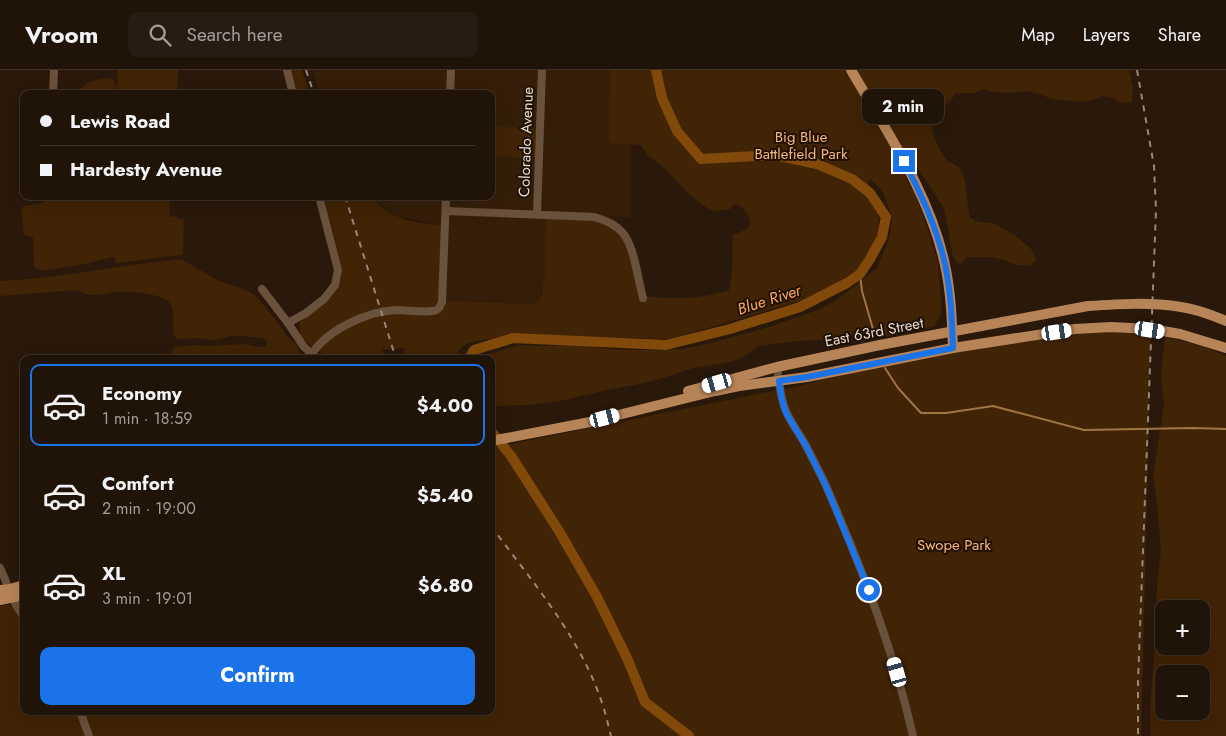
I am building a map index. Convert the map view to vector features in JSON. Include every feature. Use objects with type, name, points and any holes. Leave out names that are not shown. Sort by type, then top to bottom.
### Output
[{"type":"main road","points":[[851,70],[904,161],[927,208],[938,236],[950,296],[953,348]]},
{"type":"main road","name":"East 63rd Street","points":[[650,407],[684,392],[777,367],[952,331],[1088,306],[1121,303],[1182,307],[1226,321]]},
{"type":"main road","name":"East 63rd Street","points":[[495,440],[590,422],[723,390],[807,377],[953,348],[1075,329],[1111,327],[1150,330],[1180,334],[1226,348]]},
{"type":"main road","points":[[0,600],[7,592],[20,587]]},
{"type":"main road","points":[[7,592],[20,594]]},
{"type":"street","points":[[53,90],[54,70]]},
{"type":"street","points":[[287,70],[292,90]]},
{"type":"street","points":[[450,90],[451,70]]},
{"type":"street","name":"Colorado Avenue","points":[[537,214],[542,70]]},
{"type":"street","points":[[288,323],[306,313],[324,299],[335,285],[338,270],[320,200]]},
{"type":"street","points":[[312,355],[336,331],[366,316],[381,311],[431,312],[440,307],[442,302],[446,200]]},
{"type":"street","points":[[446,211],[594,217],[606,220],[624,233],[632,247],[642,298]]},
{"type":"street","points":[[262,289],[310,355]]},
{"type":"street","points":[[777,367],[786,413],[806,446],[826,486],[869,590],[894,664],[912,736]]},
{"type":"street","points":[[0,568],[7,592],[20,611]]},
{"type":"street","points":[[81,715],[89,736]]},
{"type":"shaded area","points":[[313,70],[610,70],[631,145],[631,218],[601,214],[544,304],[442,302],[442,225],[396,216],[375,200],[495,200],[495,90],[319,90]]},
{"type":"green space","points":[[118,70],[178,70],[177,90],[117,90]]},
{"type":"green space","points":[[291,70],[302,70],[309,90],[297,90]]},
{"type":"green space","name":"Big Blue Battlefield Park","points":[[610,70],[1129,70],[1133,88],[1132,102],[1121,103],[1113,98],[1102,96],[1094,100],[1082,102],[1052,99],[1027,91],[1009,93],[983,89],[975,93],[956,93],[934,120],[933,133],[940,149],[948,161],[959,167],[964,176],[970,218],[979,222],[993,223],[1015,235],[1032,250],[1036,260],[1030,266],[1017,265],[992,257],[967,257],[961,264],[956,262],[953,257],[944,208],[906,150],[895,158],[915,194],[938,262],[942,313],[934,326],[890,336],[849,335],[822,340],[759,346],[740,359],[693,368],[644,383],[560,401],[529,405],[495,406],[495,355],[486,355],[520,345],[581,345],[638,350],[682,349],[769,327],[823,308],[845,294],[877,268],[890,235],[892,221],[889,208],[882,190],[871,179],[868,182],[879,218],[877,252],[865,269],[803,300],[671,339],[492,339],[475,341],[465,345],[457,355],[404,355],[405,348],[382,350],[384,355],[320,355],[322,353],[302,337],[299,328],[300,322],[339,283],[341,275],[341,264],[325,200],[374,200],[398,217],[406,220],[442,225],[439,301],[536,303],[543,295],[543,282],[545,280],[546,211],[596,213],[610,217],[620,224],[628,233],[634,245],[646,296],[688,298],[729,290],[732,274],[733,235],[747,229],[751,221],[743,208],[735,204],[730,209],[717,211],[707,208],[690,195],[661,165],[648,156],[641,145],[609,143]]},
{"type":"green space","points":[[112,78],[116,85],[115,90],[79,90],[87,83]]},
{"type":"green space","points":[[495,126],[537,129],[536,158],[495,156]]},
{"type":"green space","points":[[46,200],[169,200],[170,216],[184,219],[183,255],[116,263],[115,258],[112,257],[84,264],[40,270],[34,267],[33,238],[24,235],[21,208],[42,203]]},
{"type":"green space","points":[[181,259],[219,281],[244,289],[256,296],[288,337],[297,345],[301,355],[171,355],[176,347],[243,344],[258,347],[266,346],[267,341],[262,338],[243,336],[212,340],[199,338],[178,339],[174,336],[171,305],[154,295],[115,292],[92,295],[76,290],[0,296],[0,281]]},
{"type":"green space","name":"Swope Park","points":[[1075,329],[1151,329],[1141,736],[0,736],[0,606],[20,603],[20,715],[495,715],[495,447],[798,386],[953,348]]},
{"type":"green space","points":[[1165,337],[1202,346],[1226,356],[1226,736],[1151,736],[1150,708],[1155,643],[1155,655],[1210,655],[1210,600],[1157,600],[1161,550],[1153,477],[1164,405],[1161,375]]},
{"type":"waterway","name":"Blue River","points":[[471,355],[474,350],[513,338],[666,345],[730,329],[800,307],[847,283],[860,274],[870,259],[882,237],[886,217],[870,193],[852,179],[817,164],[775,155],[701,159],[677,131],[662,98],[656,70]]},
{"type":"waterway","points":[[860,274],[862,291],[873,329]]},
{"type":"waterway","points":[[885,368],[898,388],[921,413],[946,413],[993,406],[1084,430],[1226,429]]},
{"type":"waterway","name":"Blue River","points":[[495,436],[511,456],[559,531],[597,597],[627,658],[645,702],[689,736]]},
{"type":"railway","points":[[306,70],[313,90]]},
{"type":"railway","points":[[1137,70],[1154,166],[1156,210],[1138,681],[1138,736]]},
{"type":"railway","points":[[346,200],[395,355]]},
{"type":"railway","points":[[495,531],[554,610],[568,633],[593,679],[606,715],[611,736]]},
{"type":"route","points":[[869,590],[826,486],[806,446],[786,413],[779,381],[953,348],[950,296],[938,236],[918,187],[904,161]]}]
